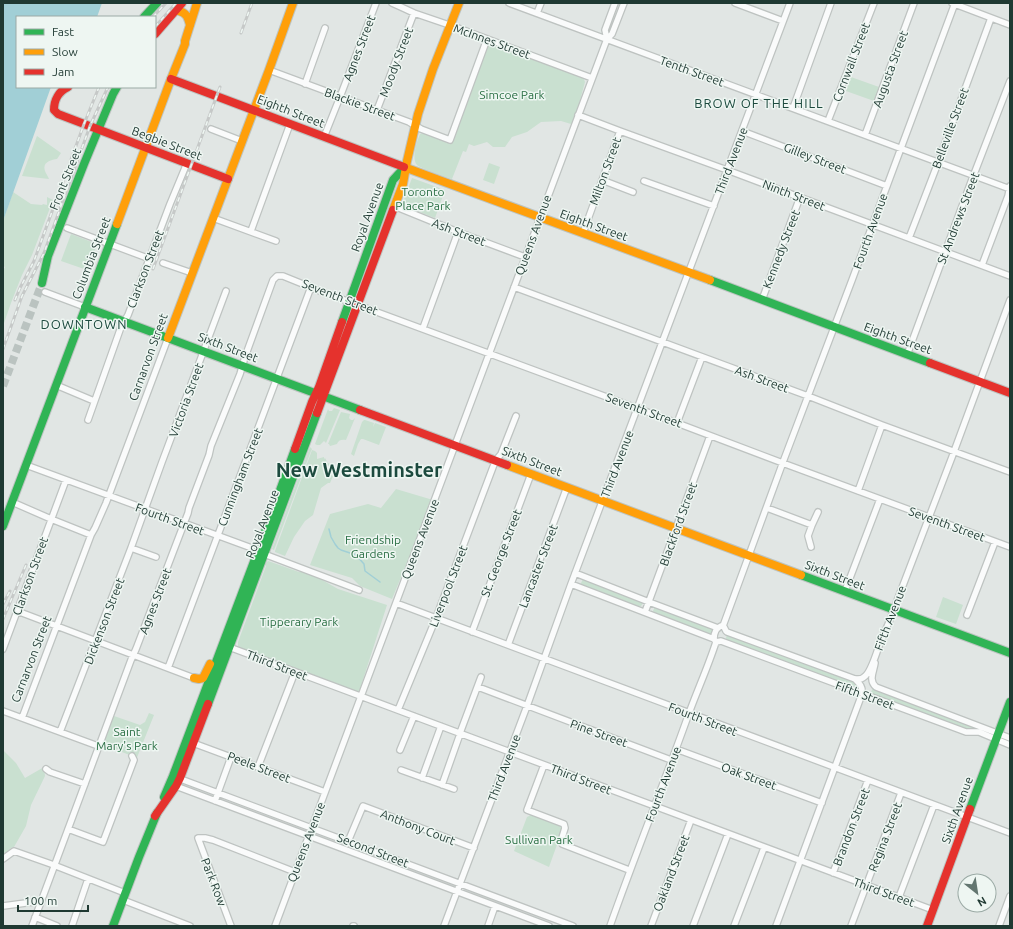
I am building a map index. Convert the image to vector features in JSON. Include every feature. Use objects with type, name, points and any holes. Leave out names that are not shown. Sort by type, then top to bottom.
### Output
[{"type":"street","points":[[145,16],[157,3]]},
{"type":"street","points":[[156,33],[182,3]]},
{"type":"street","points":[[169,18],[193,3]]},
{"type":"street","name":"Columbia Street","points":[[3,526],[185,44],[197,3]]},
{"type":"street","name":"Columbia Street","points":[[185,44],[188,42],[202,3]]},
{"type":"street","name":"Carnarvon Street","points":[[22,718],[91,534],[109,496],[269,70],[292,3]]},
{"type":"street","name":"Agnes Street","points":[[324,137],[376,3]]},
{"type":"street","name":"McInnes Street","points":[[392,3],[414,13],[592,78]]},
{"type":"street","name":"Royal Avenue","points":[[175,781],[261,552],[312,402],[320,395],[354,303],[403,184],[405,167],[421,102],[459,3]]},
{"type":"street","name":"Tenth Street","points":[[509,3],[1010,188]]},
{"type":"street","points":[[537,13],[541,3]]},
{"type":"street","name":"Queens Avenue","points":[[607,39],[605,30],[615,3]]},
{"type":"street","name":"Queens Avenue","points":[[275,926],[539,218],[607,39],[612,34],[624,3]]},
{"type":"street","points":[[735,3],[783,21]]},
{"type":"street","name":"Third Avenue","points":[[444,926],[790,3]]},
{"type":"street","points":[[793,108],[831,3]]},
{"type":"street","name":"Cornwall Street","points":[[828,121],[874,3]]},
{"type":"street","name":"Augusta Street","points":[[865,135],[914,3]]},
{"type":"street","points":[[954,3],[1010,25]]},
{"type":"street","name":"Fourth Avenue","points":[[722,628],[954,3]]},
{"type":"street","points":[[179,11],[187,14],[190,26]]},
{"type":"street","name":"Moody Street","points":[[377,110],[414,13]]},
{"type":"street","name":"Belleville Street","points":[[909,238],[991,18]]},
{"type":"street","points":[[305,84],[326,28]]},
{"type":"street","name":"Blackie Street","points":[[269,70],[409,122],[421,129],[450,140],[487,39]]},
{"type":"street","name":"Eighth Street","points":[[171,79],[1010,393]]},
{"type":"street","name":"St Andrews Street","points":[[907,355],[1010,82]]},
{"type":"street","name":"Begbie Street","points":[[64,88],[60,92],[54,105],[54,110],[58,114],[228,179]]},
{"type":"street","name":"Front Street","points":[[42,283],[48,256],[84,164],[116,88]]},
{"type":"street","name":"Ninth Street","points":[[578,115],[620,132],[727,170],[1010,276]]},
{"type":"street","points":[[251,231],[290,124]]},
{"type":"street","points":[[211,129],[242,141]]},
{"type":"street","name":"Gilley Street","points":[[742,131],[887,186]]},
{"type":"street","name":"Milton Street","points":[[583,233],[620,132]]},
{"type":"street","name":"Clarkson Street","points":[[88,420],[121,327],[125,322],[187,163]]},
{"type":"street","name":"Royal Avenue","points":[[354,303],[393,180],[405,167]]},
{"type":"street","points":[[602,180],[633,192]]},
{"type":"street","points":[[644,181],[714,206]]},
{"type":"street","points":[[982,265],[1010,188]]},
{"type":"street","name":"Kennedy Street","points":[[762,300],[800,197]]},
{"type":"street","name":"Ash Street","points":[[394,206],[525,257]]},
{"type":"street","points":[[213,218],[276,241]]},
{"type":"street","points":[[67,228],[150,259]]},
{"type":"street","points":[[423,328],[458,232]]},
{"type":"street","points":[[163,263],[192,273]]},
{"type":"street","name":"Agnes Street","points":[[32,926],[98,746],[184,524],[211,446],[234,391],[273,280],[277,276]]},
{"type":"street","name":"Seventh Street","points":[[277,276],[283,276],[311,286],[710,436],[784,461],[1010,548]]},
{"type":"street","name":"Cunningham Street","points":[[168,668],[311,286]]},
{"type":"street","name":"Ash Street","points":[[514,287],[1010,472]]},
{"type":"street","name":"Victoria Street","points":[[146,509],[226,291]]},
{"type":"street","name":"Sixth Street","points":[[45,292],[1010,653]]},
{"type":"street","name":"Fifth Avenue","points":[[855,679],[860,679],[866,676],[875,657],[954,452],[1010,300]]},
{"type":"street","points":[[677,423],[702,357]]},
{"type":"street","points":[[56,385],[94,401]]},
{"type":"street","name":"Liverpool Street","points":[[398,710],[436,618],[492,467],[501,454],[516,416]]},
{"type":"street","points":[[858,490],[882,425]]},
{"type":"street","name":"Blackford Street","points":[[645,612],[710,436]]},
{"type":"street","name":"Fourth Street","points":[[26,465],[359,590]]},
{"type":"street","name":"St. George Street","points":[[472,632],[531,474]]},
{"type":"street","name":"Clarkson Street","points":[[3,649],[66,480]]},
{"type":"street","name":"Lancaster Street","points":[[508,646],[567,487]]},
{"type":"street","points":[[845,591],[880,499]]},
{"type":"street","points":[[12,502],[91,534]]},
{"type":"street","points":[[766,508],[812,525]]},
{"type":"street","name":"Dickenson Street","points":[[60,732],[146,509]]},
{"type":"street","points":[[811,547],[808,536],[818,512]]},
{"type":"street","points":[[967,615],[995,542]]},
{"type":"street","points":[[132,548],[156,557]]},
{"type":"street","name":"Fifth Street","points":[[576,573],[855,679]]},
{"type":"street","name":"Fifth Street","points":[[572,584],[717,640],[966,732],[978,732],[1010,738]]},
{"type":"street","name":"Fourth Street","points":[[396,603],[1010,833]]},
{"type":"street","points":[[18,611],[199,679],[204,677],[217,651],[226,646]]},
{"type":"street","points":[[722,628],[722,639],[717,640],[714,636],[722,628]]},
{"type":"street","name":"Fourth Avenue","points":[[610,926],[717,640]]},
{"type":"street","name":"Royal Avenue","points":[[113,926],[155,816],[175,781],[193,743],[226,646]]},
{"type":"street","name":"Third Street","points":[[226,646],[933,910]]},
{"type":"street","name":"Fifth Street","points":[[875,657],[871,677],[872,683],[876,687],[997,736],[1010,745]]},
{"type":"street","points":[[258,767],[295,672]]},
{"type":"street","points":[[442,785],[481,677]]},
{"type":"street","points":[[776,926],[862,694],[862,687],[855,679]]},
{"type":"street","name":"Pine Street","points":[[478,686],[671,760]]},
{"type":"street","name":"Sixth Avenue","points":[[927,926],[1010,702]]},
{"type":"street","points":[[3,711],[98,746]]},
{"type":"street","points":[[400,750],[414,716]]},
{"type":"street","points":[[422,778],[441,726]]},
{"type":"street","name":"Peele Street","points":[[193,743],[325,792]]},
{"type":"street","name":"Oak Street","points":[[676,749],[822,803]]},
{"type":"street","points":[[68,829],[103,842],[134,760],[132,756]]},
{"type":"street","points":[[215,801],[231,757]]},
{"type":"street","points":[[544,765],[527,810],[564,824],[565,828],[560,841],[562,844],[630,870]]},
{"type":"street","points":[[46,769],[50,772],[85,784]]},
{"type":"street","points":[[400,770],[454,789]]},
{"type":"street","name":"Brandon Street","points":[[833,873],[868,780]]},
{"type":"street","name":"Second Street","points":[[175,781],[218,792],[573,926]]},
{"type":"street","name":"Second Street","points":[[175,781],[215,801],[549,926]]},
{"type":"street","name":"Regina Street","points":[[851,926],[901,793]]},
{"type":"street","points":[[899,897],[934,805]]},
{"type":"street","name":"Anthony Court","points":[[348,841],[363,806],[474,848]]},
{"type":"street","name":"Oakland Street","points":[[651,926],[691,820]]},
{"type":"street","points":[[693,926],[728,834]]},
{"type":"street","name":"Park Row","points":[[231,926],[198,838],[209,839],[295,872]]},
{"type":"street","points":[[345,850],[348,841]]},
{"type":"street","points":[[734,926],[764,848]]},
{"type":"street","points":[[3,859],[14,851],[88,879],[124,897],[190,926]]},
{"type":"street","points":[[72,926],[88,879]]},
{"type":"street","points":[[999,926],[1010,896]]},
{"type":"street","points":[[3,906],[41,901]]},
{"type":"street","points":[[488,926],[495,906]]},
{"type":"street","points":[[35,917],[57,926]]},
{"type":"green space","name":"Simcoe Park","points":[[490,43],[583,77],[585,82],[576,117],[571,124],[561,121],[541,122],[527,132],[512,137],[505,147],[493,147],[487,142],[474,146],[469,144],[466,152],[463,151],[452,179],[417,165],[415,162],[415,154],[416,145],[420,134],[423,133],[451,144],[487,46]]},
{"type":"green space","points":[[851,77],[879,87],[874,101],[846,91]]},
{"type":"green space","points":[[37,136],[61,153],[57,159],[48,162],[45,165],[44,168],[49,179],[22,176]]},
{"type":"green space","points":[[489,163],[500,167],[494,184],[483,180]]},
{"type":"green space","name":"Toronto Place Park","points":[[412,178],[445,190],[435,218],[402,205]]},
{"type":"green space","points":[[13,192],[31,204],[47,205],[47,197],[53,200],[3,326],[3,268],[4,269],[5,267],[3,266],[3,221]]},
{"type":"green space","points":[[71,234],[97,244],[87,270],[61,261]]},
{"type":"green space","points":[[334,408],[340,410],[326,443],[324,441],[320,445],[317,445],[315,444],[328,409],[329,411],[332,411]]},
{"type":"green space","points":[[341,412],[350,414],[349,418],[351,420],[355,418],[346,440],[340,440],[337,444],[330,446],[328,444]]},
{"type":"green space","points":[[364,420],[374,423],[373,427],[375,423],[386,427],[379,445],[361,439],[354,456],[351,454]]},
{"type":"green space","points":[[310,447],[312,449],[274,550],[272,549]]},
{"type":"green space","points":[[312,450],[317,453],[317,459],[324,457],[328,463],[331,464],[325,469],[333,476],[330,483],[321,488],[313,515],[305,521],[294,537],[285,556],[275,551]]},
{"type":"green space","name":"Friendship Gardens","points":[[396,489],[433,500],[392,599],[360,586],[352,578],[310,565],[330,514],[368,504],[381,508]]},
{"type":"green space","name":"Tipperary Park","points":[[268,561],[299,572],[310,573],[338,589],[387,605],[359,691],[238,646],[238,642],[266,566],[265,564]]},
{"type":"green space","points":[[583,579],[642,601],[643,603],[641,606],[637,607],[580,585]]},
{"type":"green space","points":[[943,597],[963,605],[956,624],[936,617]]},
{"type":"green space","points":[[655,606],[714,629],[712,634],[654,613],[653,611]]},
{"type":"green space","points":[[727,635],[854,680],[859,685],[857,689],[727,641]]},
{"type":"green space","points":[[873,688],[990,733],[976,729],[966,730],[870,694]]},
{"type":"green space","name":"Saint Mary's Park","points":[[149,713],[154,715],[136,760],[134,755],[132,756],[102,744],[114,716],[140,725],[145,722]]},
{"type":"green space","points":[[3,750],[16,763],[25,778],[44,767],[45,776],[31,805],[26,826],[14,847],[3,855]]},
{"type":"green space","name":"Sullivan Park","points":[[531,815],[561,824],[563,828],[549,867],[514,851],[527,817]]},
{"type":"water","points":[[3,3],[102,3],[97,16],[16,16],[16,88],[51,88],[3,221]]},
{"type":"waterway","points":[[329,529],[331,537],[338,548],[356,555],[364,564],[365,571],[380,582]]},
{"type":"tunnel","points":[[3,386],[42,283]]},
{"type":"railway","points":[[154,16],[166,3]]},
{"type":"railway","points":[[156,26],[176,3]]},
{"type":"railway","points":[[241,33],[252,3]]},
{"type":"railway","points":[[153,269],[220,87]]},
{"type":"railway","points":[[15,300],[34,261],[99,88]]},
{"type":"railway","points":[[3,349],[22,296],[44,253],[90,126],[108,88]]},
{"type":"railway","points":[[3,619],[26,565]]},
{"type":"railway","points":[[3,604],[10,591]]},
{"type":"traffic: fast","points":[[145,16],[157,3]]},
{"type":"traffic: fast","points":[[42,283],[48,256],[84,164],[116,88]]},
{"type":"traffic: fast","points":[[342,322],[393,180],[405,167]]},
{"type":"traffic: fast","points":[[3,526],[117,224]]},
{"type":"traffic: fast","points":[[710,280],[930,363]]},
{"type":"traffic: fast","points":[[85,307],[360,410]]},
{"type":"traffic: fast","points":[[208,704],[317,413]]},
{"type":"traffic: fast","points":[[164,797],[258,551],[295,449]]},
{"type":"traffic: fast","points":[[801,575],[1010,653]]},
{"type":"traffic: fast","points":[[970,809],[1010,702]]},
{"type":"traffic: fast","points":[[113,926],[157,813]]},
{"type":"traffic: slow","points":[[117,224],[185,44],[197,3]]},
{"type":"traffic: slow","points":[[168,338],[293,3]]},
{"type":"traffic: slow","points":[[393,210],[403,184],[418,114],[433,69],[459,3]]},
{"type":"traffic: slow","points":[[179,11],[185,14],[190,25]]},
{"type":"traffic: slow","points":[[404,167],[710,280]]},
{"type":"traffic: slow","points":[[507,465],[801,575]]},
{"type":"traffic: slow","points":[[194,678],[203,678],[210,664]]},
{"type":"traffic: jam","points":[[156,33],[182,3]]},
{"type":"traffic: jam","points":[[171,79],[404,167]]},
{"type":"traffic: jam","points":[[66,88],[60,93],[56,99],[54,110],[58,114],[228,179]]},
{"type":"traffic: jam","points":[[317,413],[393,210]]},
{"type":"traffic: jam","points":[[295,449],[342,322]]},
{"type":"traffic: jam","points":[[930,363],[1010,393]]},
{"type":"traffic: jam","points":[[360,410],[507,465]]},
{"type":"traffic: jam","points":[[155,816],[180,778],[208,704]]},
{"type":"traffic: jam","points":[[927,926],[970,809]]},
{"type":"district","name":"BROW OF THE HILL","points":[[759,103]]},
{"type":"district","name":"DOWNTOWN","points":[[84,324]]},
{"type":"district","name":"New Westminster","points":[[359,469]]}]
